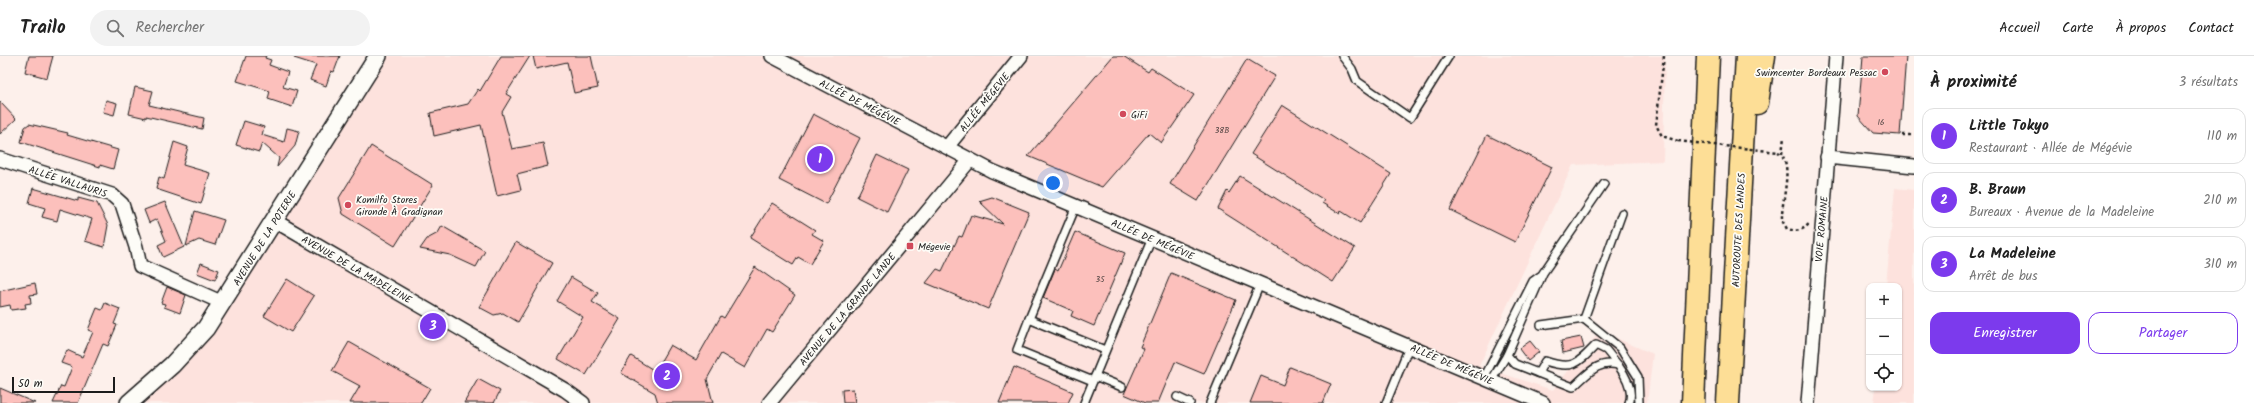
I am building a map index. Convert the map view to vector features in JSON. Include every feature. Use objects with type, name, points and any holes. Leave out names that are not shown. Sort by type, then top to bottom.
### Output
[{"type":"highway","points":[[1698,56],[1697,121],[1703,148]]},
{"type":"highway","points":[[1693,403],[1708,56]]},
{"type":"highway","name":"AUTOROUTE DES LANDES","points":[[1728,403],[1747,56]]},
{"type":"highway","points":[[1737,241],[1764,56]]},
{"type":"street","name":"AVENUE DE LA POTERIE","points":[[129,403],[193,344],[223,303],[378,56]]},
{"type":"street","name":"ALLÉE DE MÉGÉVIE","points":[[772,56],[970,160],[1543,403]]},
{"type":"street","name":"ALLÉE MÈGEVIE","points":[[947,147],[1021,56]]},
{"type":"street","name":"VOIE ROMAINE","points":[[1808,403],[1836,56]]},
{"type":"street","points":[[1827,158],[1914,166]]},
{"type":"street","name":"ALLÉE VALLAURIS","points":[[0,159],[112,195],[122,204],[140,266],[223,303]]},
{"type":"street","name":"AVENUE DE LA GRANDE LANDE","points":[[769,403],[970,160]]},
{"type":"street","name":"AVENUE DE LA MADELEINE","points":[[275,221],[565,390],[583,403]]},
{"type":"lane","points":[[1342,56],[1352,69],[1357,81],[1410,118],[1449,56]]},
{"type":"lane","points":[[1487,380],[1507,355],[1543,273],[1604,184]]},
{"type":"lane","points":[[1076,206],[1017,350],[1094,379],[1122,387]]},
{"type":"lane","points":[[1584,319],[1622,213]]},
{"type":"lane","points":[[1084,403],[1152,238]]},
{"type":"lane","points":[[1487,380],[1533,282],[1543,273]]},
{"type":"lane","points":[[1210,403],[1260,284]]},
{"type":"lane","points":[[1029,319],[1105,350]]},
{"type":"lane","points":[[1541,325],[1584,319],[1620,348],[1638,377],[1639,403]]},
{"type":"lane","points":[[1538,373],[1545,361],[1563,367],[1582,361],[1596,345],[1606,350],[1628,378],[1631,398],[1629,403]]},
{"type":"lane","points":[[1386,403],[1409,347]]},
{"type":"lane","points":[[1507,355],[1515,364],[1573,387],[1597,367],[1608,363],[1618,365]]},
{"type":"lane","points":[[1177,397],[1190,403]]},
{"type":"path","points":[[1664,56],[1656,125],[1662,136],[1678,141],[1778,152],[1782,154]]},
{"type":"path","points":[[1902,135],[1914,136]]},
{"type":"path","points":[[1784,137],[1782,154],[1787,164],[1781,219],[1787,229],[1795,231],[1804,229],[1811,221]]},
{"type":"shaded area","points":[[378,56],[1665,56],[1663,161],[1573,165],[1479,366],[1553,390],[1600,331],[1653,354],[1647,403],[129,403],[172,365]]},
{"type":"shaded area","points":[[1895,188],[1914,190],[1914,403],[1874,403],[1876,391],[1902,391],[1902,283],[1886,283]]},
{"type":"building","points":[[29,56],[53,56],[47,78],[25,72]]},
{"type":"building","points":[[246,56],[266,56],[265,58],[271,60],[269,65],[288,72],[283,87],[297,91],[292,107],[268,99],[270,91],[237,81]]},
{"type":"building","points":[[295,56],[340,56],[334,72],[331,71],[326,86],[310,80],[316,65],[294,58]]},
{"type":"building","points":[[501,56],[530,56],[506,94],[511,97],[502,112],[512,149],[543,143],[548,166],[517,174],[521,190],[497,196],[481,125],[434,136],[430,113],[468,104],[478,89],[480,91]]},
{"type":"building","points":[[533,56],[591,56],[598,88],[574,93],[567,62],[536,69]]},
{"type":"building","name":"GiFi","points":[[1113,56],[1123,56],[1148,72],[1151,68],[1194,95],[1161,143],[1149,133],[1102,187],[1028,156]]},
{"type":"building","points":[[1863,56],[1906,56],[1900,135],[1873,133],[1858,116]]},
{"type":"building","points":[[1247,59],[1275,76],[1198,201],[1170,184]]},
{"type":"building","points":[[135,87],[153,91],[149,105],[204,118],[202,129],[146,116],[146,118],[129,114]]},
{"type":"building","points":[[106,100],[117,103],[114,115],[103,112]]},
{"type":"building","points":[[0,102],[16,119],[0,134]]},
{"type":"building","points":[[1282,105],[1391,174],[1360,223],[1341,211],[1340,214],[1322,203],[1324,200],[1251,154]]},
{"type":"building","points":[[813,114],[860,138],[826,204],[779,180]]},
{"type":"building","points":[[244,121],[264,127],[262,135],[284,142],[287,128],[299,131],[295,146],[277,167],[279,158],[262,143],[259,152],[236,145]]},
{"type":"building","points":[[29,124],[68,133],[67,135],[118,150],[113,169],[100,165],[100,167],[21,142],[25,127]]},
{"type":"building","points":[[1487,135],[1552,167],[1515,242],[1450,210]]},
{"type":"building","points":[[174,142],[188,147],[183,165],[210,173],[201,204],[156,189],[159,177],[164,179]]},
{"type":"building","points":[[371,146],[433,185],[395,246],[343,214],[339,198]]},
{"type":"building","points":[[877,155],[908,170],[887,212],[857,197]]},
{"type":"building","points":[[1240,176],[1355,248],[1333,282],[1218,209],[1227,191],[1229,193]]},
{"type":"building","points":[[33,188],[78,201],[78,198],[97,203],[108,225],[104,247],[85,241],[92,219],[60,209],[57,221],[42,217],[45,208],[29,203]]},
{"type":"building","points":[[992,197],[1029,212],[988,309],[926,283],[937,269],[942,271],[959,236],[962,237],[971,215],[1003,224],[979,201]]},
{"type":"building","points":[[165,202],[184,247],[163,257],[158,245],[166,241],[157,219],[149,223],[144,210]]},
{"type":"building","points":[[772,203],[815,230],[812,234],[824,241],[810,264],[798,257],[793,265],[750,238]]},
{"type":"building","points":[[195,211],[224,220],[215,245],[199,240],[186,246]]},
{"type":"building","points":[[442,226],[485,251],[476,267],[450,255],[420,249],[427,239],[438,233]]},
{"type":"building","points":[[1075,232],[1125,253],[1094,326],[1071,316],[1073,311],[1043,298],[1055,269],[1058,271]]},
{"type":"building","points":[[516,242],[552,263],[518,322],[503,313],[494,315],[479,307]]},
{"type":"building","points":[[201,263],[219,270],[215,280],[197,273]]},
{"type":"building","points":[[755,267],[795,295],[772,332],[767,329],[745,368],[721,354],[707,379],[713,403],[658,403],[655,393],[621,373],[631,356],[655,371],[670,345],[696,360],[721,316],[724,318]]},
{"type":"building","points":[[1171,273],[1236,300],[1204,374],[1175,362],[1158,403],[1145,403],[1124,394],[1144,349],[1140,347]]},
{"type":"building","points":[[571,277],[598,293],[592,302],[620,319],[586,375],[558,359],[583,317],[557,301]]},
{"type":"building","points":[[287,279],[314,296],[291,332],[264,316]]},
{"type":"building","points":[[35,283],[37,294],[30,295],[31,303],[25,304],[26,308],[11,310],[10,305],[0,307],[0,291]]},
{"type":"building","points":[[167,287],[186,295],[180,313],[164,307],[165,304],[161,303]]},
{"type":"building","points":[[105,303],[120,309],[114,324],[117,325],[108,346],[103,344],[78,403],[53,403],[61,386],[64,387],[72,367],[61,363],[67,350],[82,357],[93,332],[88,330],[97,308],[102,310]]},
{"type":"building","points":[[1581,337],[1584,348],[1563,353],[1561,341]]},
{"type":"building","points":[[1530,341],[1539,352],[1528,361],[1519,349]]},
{"type":"building","points":[[349,342],[430,388],[421,403],[350,403],[360,386],[332,371]]},
{"type":"building","points":[[1014,367],[1073,392],[1068,403],[999,403]]},
{"type":"building","points":[[1290,367],[1331,384],[1323,403],[1250,403],[1261,376],[1283,385]]},
{"type":"building","points":[[478,379],[500,391],[494,403],[464,403]]},
{"type":"building","points":[[0,388],[35,403],[0,403]]},
{"type":"building","points":[[853,389],[855,403],[843,403],[842,390]]},
{"type":"place","name":"Swimcenter Bordeaux Pessac","points":[[1885,72]]},
{"type":"place","name":"GiFi","points":[[1123,114]]},
{"type":"place","name":"Little Tokyo","points":[[820,159]]},
{"type":"place","name":"Komilfo Stores Gironde À Gradignan","points":[[348,205]]},
{"type":"place","name":"Mégevie","points":[[910,246]]},
{"type":"place","name":"La Madeleine","points":[[433,326]]},
{"type":"place","name":"B. Braun","points":[[667,376]]}]
